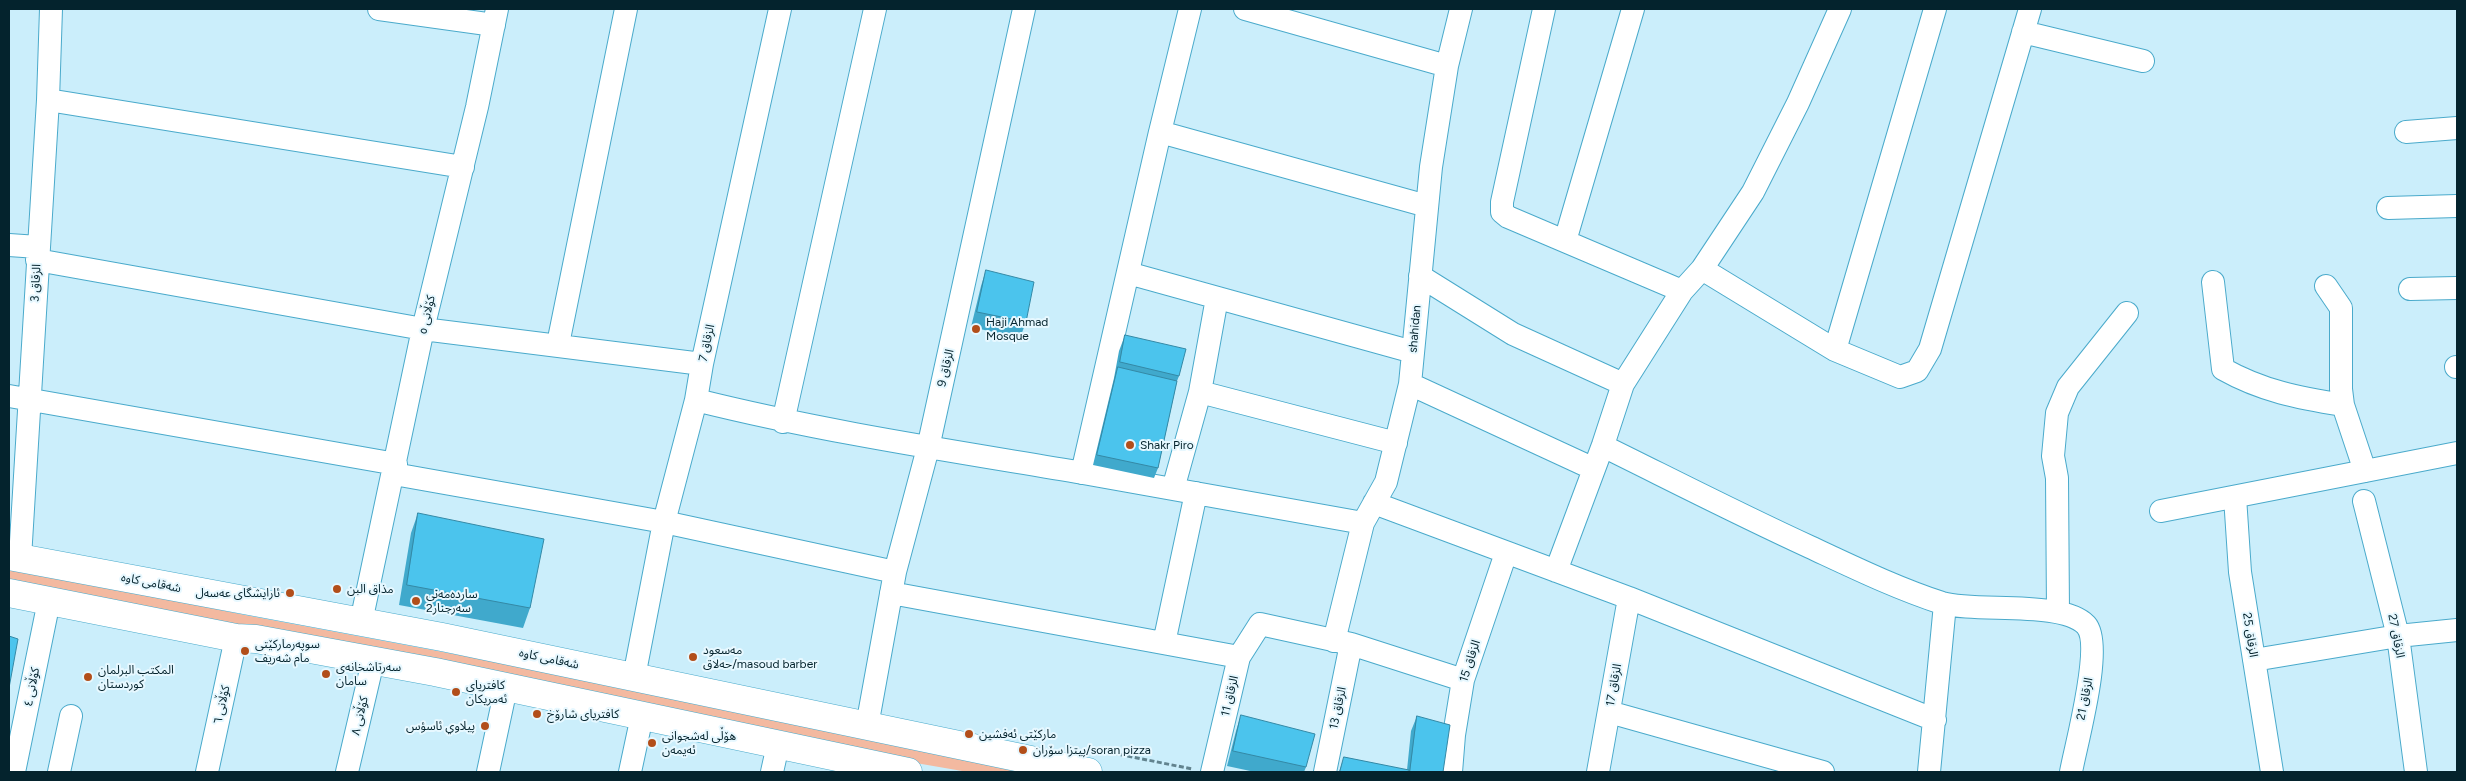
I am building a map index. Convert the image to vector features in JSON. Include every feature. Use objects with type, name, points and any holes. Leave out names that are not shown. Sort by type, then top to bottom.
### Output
[{"type":"main road","name":"شەقامی کاوە","points":[[14,557],[361,622],[1088,772]]},
{"type":"main road","points":[[9,593],[236,638],[256,639],[373,661],[778,745],[876,769],[908,772]]},
{"type":"street","name":"الزقاق 3","points":[[14,557],[19,397],[37,253],[48,100],[51,9]]},
{"type":"street","points":[[379,9],[495,17]]},
{"type":"street","points":[[558,344],[626,9]]},
{"type":"street","name":"الزقاق 7","points":[[634,677],[664,522],[696,400],[702,364],[780,9]]},
{"type":"street","points":[[783,422],[874,9]]},
{"type":"street","name":"الزقاق 9","points":[[867,726],[893,583],[928,448],[1024,9]]},
{"type":"street","points":[[1082,473],[1190,9]]},
{"type":"street","points":[[1246,9],[1447,66]]},
{"type":"street","name":"shahidan","points":[[1343,642],[1363,523],[1386,482],[1410,384],[1431,167],[1447,66],[1461,9]]},
{"type":"street","points":[[1544,9],[1502,202],[1502,212],[1508,217],[1682,291]]},
{"type":"street","points":[[1565,240],[1633,9]]},
{"type":"street","points":[[1556,571],[1603,446],[1623,384],[1682,291],[1702,269],[1753,192],[1798,103],[1840,9]]},
{"type":"street","points":[[1835,350],[1935,9]]},
{"type":"street","points":[[1702,269],[1835,350],[1900,377],[1917,371],[1930,349],[2030,9]]},
{"type":"street","name":"کۆڵانی ٥","points":[[361,622],[395,469],[423,329],[463,167],[495,17]]},
{"type":"street","points":[[2023,32],[2144,62]]},
{"type":"street","points":[[48,100],[463,167]]},
{"type":"street","points":[[2406,132],[2457,128]]},
{"type":"street","points":[[1160,132],[1427,206]]},
{"type":"street","points":[[2388,208],[2457,206]]},
{"type":"street","points":[[9,245],[37,253],[423,329],[558,344],[702,364]]},
{"type":"street","points":[[1128,273],[1413,352]]},
{"type":"street","points":[[1420,276],[1513,334],[1623,384]]},
{"type":"street","points":[[2213,282],[2223,369],[2245,381],[2293,398],[2343,405]]},
{"type":"street","points":[[2326,286],[2341,308],[2341,389],[2343,405],[2365,471]]},
{"type":"street","points":[[2410,289],[2457,288]]},
{"type":"street","points":[[1174,489],[1200,392],[1217,298]]},
{"type":"street","points":[[1603,446],[1885,582],[1945,604],[2058,612],[2057,478],[2053,456],[2057,412],[2068,387],[2127,312]]},
{"type":"street","points":[[1410,384],[1594,469]]},
{"type":"street","points":[[1200,392],[1396,443]]},
{"type":"street","points":[[19,397],[664,522],[893,583],[1164,643],[1239,657]]},
{"type":"street","points":[[696,400],[783,422],[1363,523]]},
{"type":"street","points":[[2161,511],[2457,454]]},
{"type":"street","points":[[1164,643],[1196,494]]},
{"type":"street","name":"الزقاق 25","points":[[2235,497],[2240,572],[2272,772]]},
{"type":"street","name":"الزقاق 27","points":[[2364,501],[2398,636],[2416,772]]},
{"type":"street","points":[[1374,504],[1630,598],[1935,720]]},
{"type":"street","name":"الزقاق 15","points":[[1452,772],[1454,734],[1463,680],[1506,553]]},
{"type":"street","name":"الزقاق 17","points":[[1598,772],[1630,598]]},
{"type":"street","name":"کۆڵانی ٤","points":[[14,772],[49,601]]},
{"type":"street","points":[[1929,772],[1945,604]]},
{"type":"street","name":"الزقاق 21","points":[[2058,612],[2078,619],[2086,626],[2091,635],[2093,661],[2071,772]]},
{"type":"street","name":"الزقاق 11","points":[[1212,772],[1239,657],[1260,624],[1343,642]]},
{"type":"street","points":[[2254,660],[2398,636],[2457,630]]},
{"type":"street","name":"کۆڵانی ٦","points":[[208,772],[236,638]]},
{"type":"street","points":[[1343,642],[1463,680]]},
{"type":"street","name":"الزقاق 13","points":[[1325,772],[1343,642]]},
{"type":"street","name":"کۆڵانی ٨","points":[[347,772],[373,661]]},
{"type":"street","points":[[488,772],[506,688]]},
{"type":"street","points":[[1608,712],[1823,772]]},
{"type":"street","points":[[59,772],[71,716]]},
{"type":"street","points":[[630,772],[642,716]]},
{"type":"street","points":[[772,772],[778,745]]},
{"type":"shaded area","points":[[9,566],[245,615],[534,669],[1036,772],[968,772],[858,753],[62,591],[9,579]]},
{"type":"building","points":[[986,270],[1034,282],[1026,322],[977,312]]},
{"type":"building","points":[[1125,335],[1186,349],[1179,376],[1120,362]]},
{"type":"building","points":[[1118,367],[1177,381],[1158,468],[1097,455]]},
{"type":"building","points":[[418,513],[544,539],[530,608],[407,585]]},
{"type":"building","points":[[9,636],[18,639],[9,688]]},
{"type":"building","points":[[1241,715],[1315,734],[1306,767],[1233,751]]},
{"type":"building","points":[[1417,716],[1450,725],[1443,772],[1410,772]]},
{"type":"building","points":[[1344,757],[1409,770],[1409,772],[1340,772]]},
{"type":"place","name":"Haji Ahmad Mosque","points":[[976,329]]},
{"type":"place","name":"Shakr Piro","points":[[1130,445]]},
{"type":"place","name":"مذاق البن","points":[[337,589]]},
{"type":"place","name":"ئارايشگاى عەسەل","points":[[290,593]]},
{"type":"place","name":"ساردەمەنی سەرجنار2","points":[[416,601]]},
{"type":"place","name":"سوپەرمارکێتی مام شەریف","points":[[245,651]]},
{"type":"place","name":"مەسعود حەلاق/masoud barber","points":[[693,657]]},
{"type":"place","name":"سەرتاشخانەی سامان","points":[[326,674]]},
{"type":"place","name":"المکتب البرلمان کوردستان","points":[[88,677]]},
{"type":"place","name":"کافتریای ئەمریکان","points":[[456,692]]},
{"type":"place","name":"کافتریای شارۆخ","points":[[537,714]]},
{"type":"place","name":"پيلاوي ئاسؤس","points":[[485,726]]},
{"type":"place","name":"مارکێتی ئەفشین","points":[[969,734]]},
{"type":"place","name":"هۆڵی لەشجوانی ئەیمەن","points":[[652,743]]},
{"type":"place","name":"پیتزا سۆران/soran pizza","points":[[1023,750]]}]
